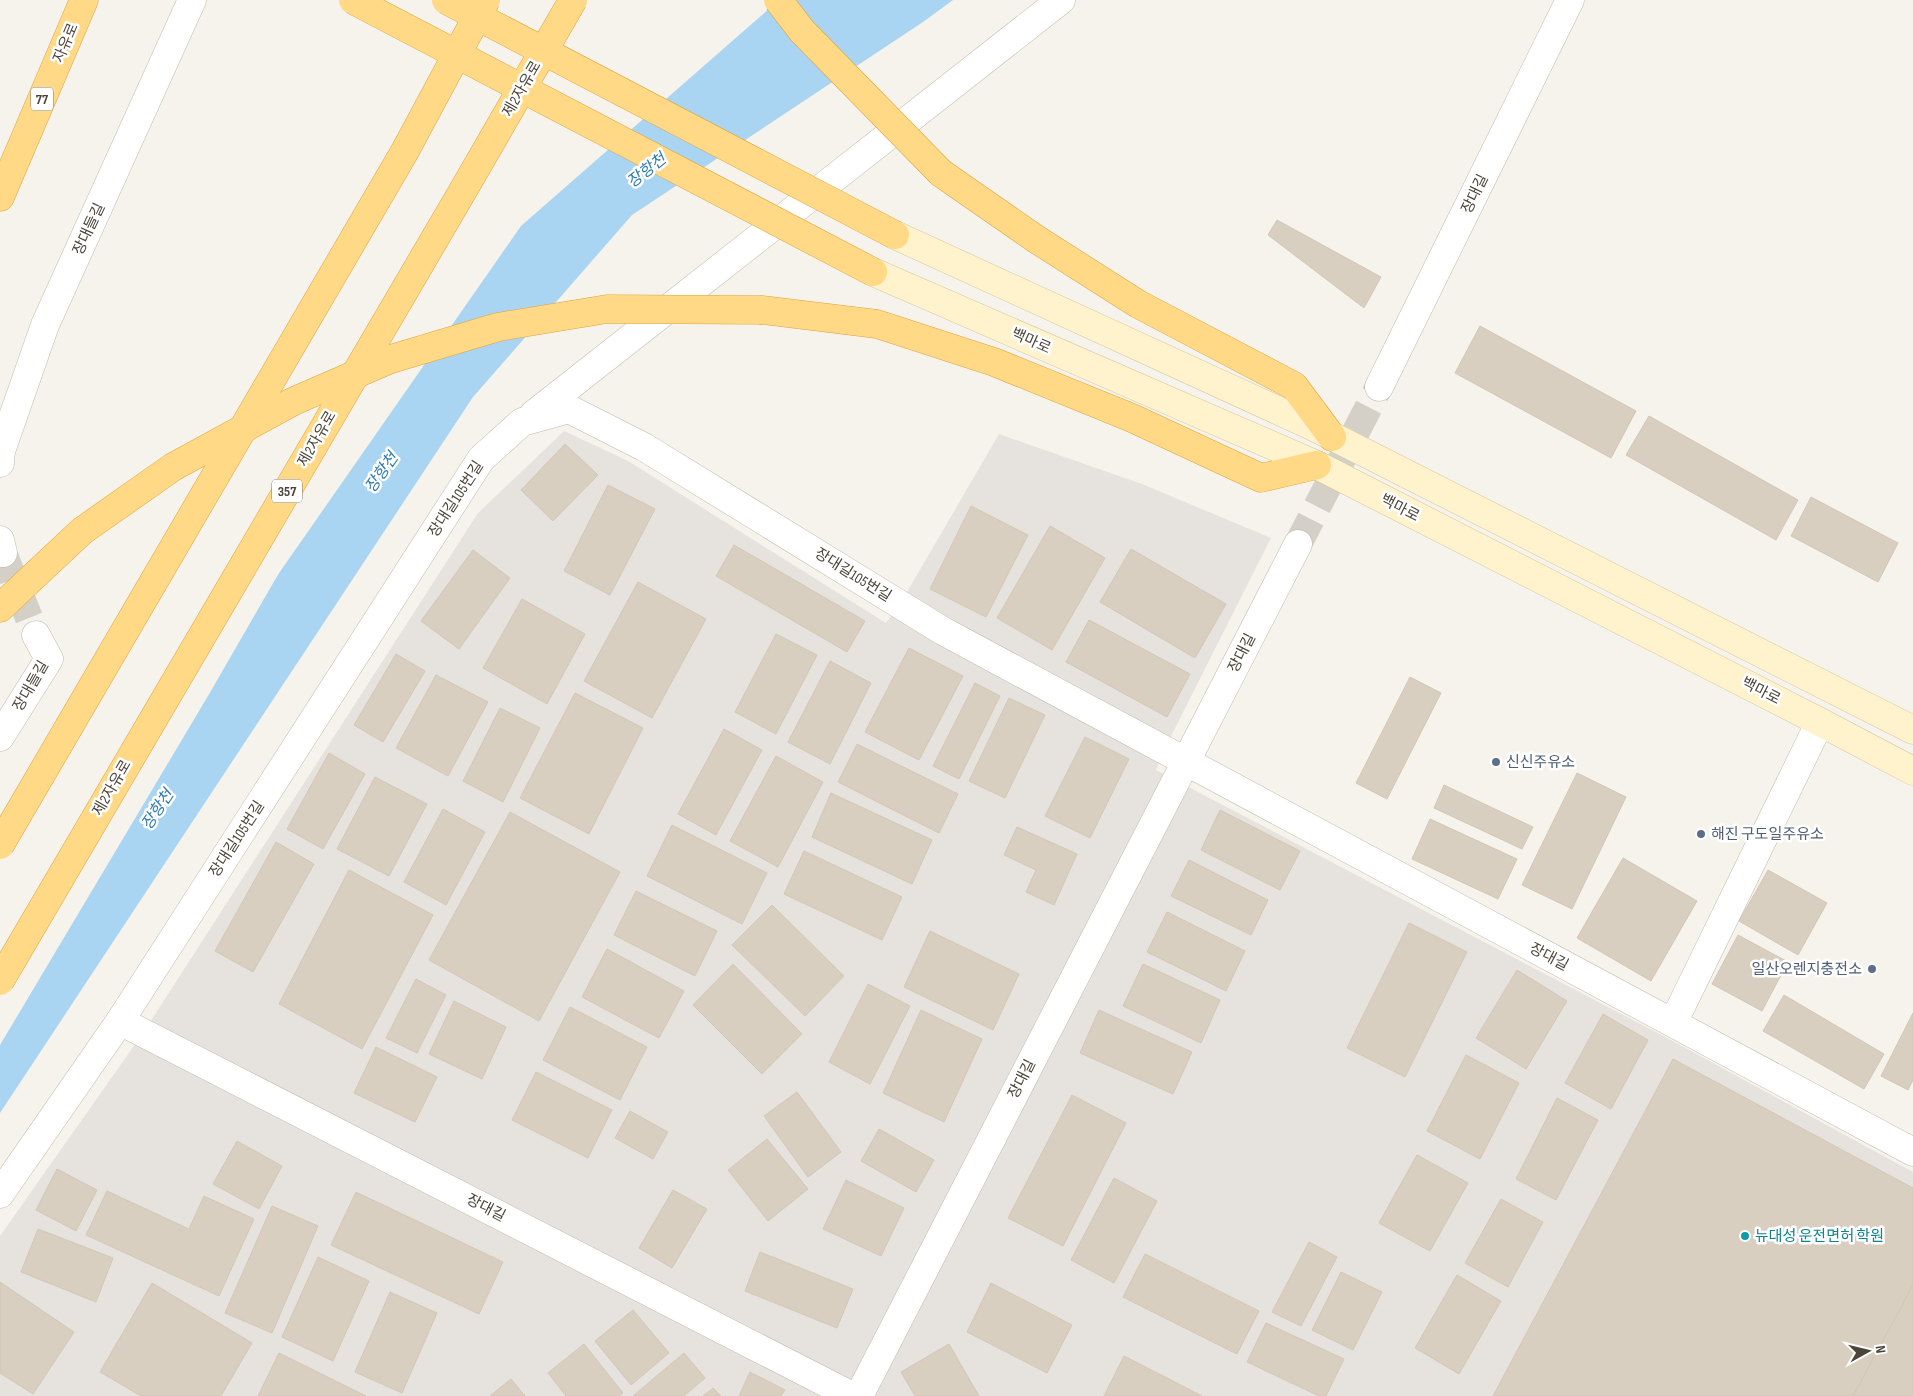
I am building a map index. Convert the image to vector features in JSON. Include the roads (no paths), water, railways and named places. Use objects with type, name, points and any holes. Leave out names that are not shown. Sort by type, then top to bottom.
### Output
[{"type":"highway","name":"자유로","points":[[0,197],[84,0]]},
{"type":"highway","points":[[353,0],[873,272]]},
{"type":"highway","points":[[446,0],[895,235]]},
{"type":"highway","points":[[0,845],[405,151],[486,0]]},
{"type":"highway","name":"제2자유로","points":[[0,981],[573,0]]},
{"type":"highway","points":[[778,0],[802,31],[941,173],[1036,240],[1138,304],[1294,386],[1332,437]]},
{"type":"highway","points":[[0,608],[82,531],[173,467],[294,401],[391,359],[498,327],[607,309],[762,310],[876,324],[994,362],[1132,418],[1261,478],[1317,465]]},
{"type":"main road","points":[[895,235],[1332,437],[1913,730]]},
{"type":"main road","name":"백마로","points":[[873,272],[1317,465],[1913,771]]},
{"type":"street","name":"장대들길","points":[[0,463],[1,451],[46,325],[192,0]]},
{"type":"street","points":[[522,422],[1061,0]]},
{"type":"street","name":"장대길","points":[[1379,387],[1570,0]]},
{"type":"street","name":"장대길105번길","points":[[0,1194],[120,1021],[481,459],[522,422],[569,409],[644,447],[943,631],[1186,761]]},
{"type":"street","name":"장대길","points":[[859,1396],[1298,544]]},
{"type":"street","name":"장대들길","points":[[0,737],[49,659],[36,635]]},
{"type":"street","points":[[1673,1023],[1820,722]]},
{"type":"street","name":"장대길","points":[[1186,761],[1913,1152]]},
{"type":"street","name":"장대길","points":[[120,1021],[852,1396]]},
{"type":"water","name":"장항천","points":[[779,0],[953,0],[923,22],[632,215],[473,397],[0,1113],[0,945],[208,675],[521,226]]},
{"type":"tunnel","points":[[1298,544],[1379,387]]},
{"type":"tunnel","points":[[3,553],[36,635]]},
{"type":"place","name":"신신주유소","points":[[1496,762]]},
{"type":"place","name":"해진 구도일주유소","points":[[1701,834]]},
{"type":"place","name":"일산오렌지충전소","points":[[1872,969]]},
{"type":"place","name":"뉴대성 운전면허 학원","points":[[1745,1236]]}]
